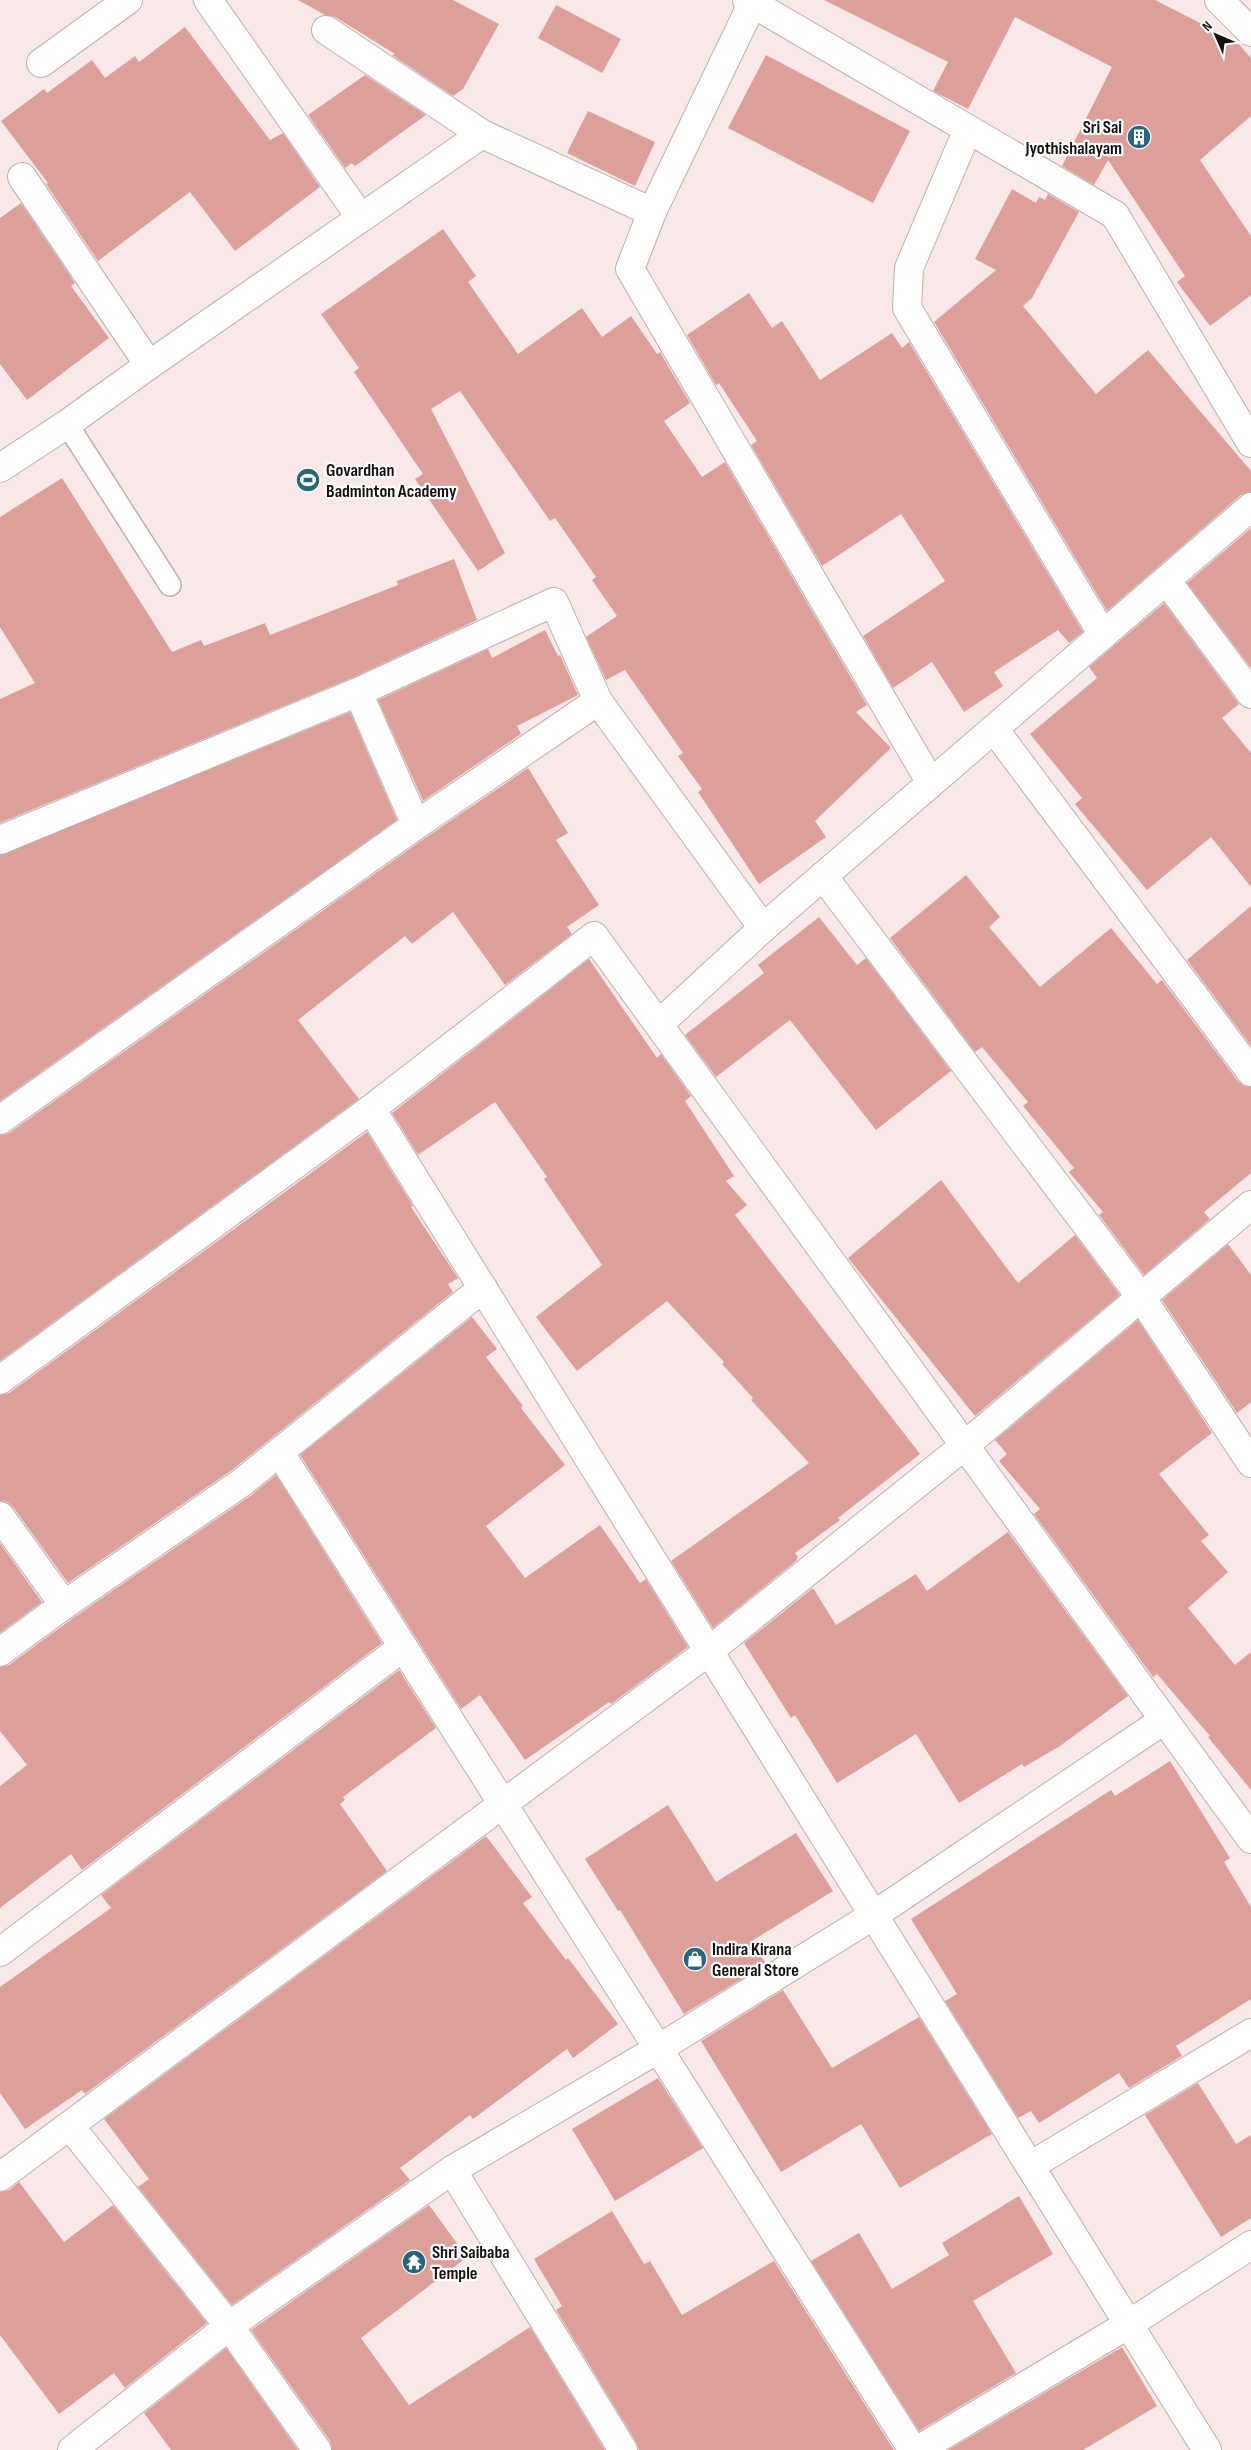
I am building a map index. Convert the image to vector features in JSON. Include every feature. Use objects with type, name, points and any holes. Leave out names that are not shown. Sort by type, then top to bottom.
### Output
[{"type":"street","points":[[41,63],[128,0]]},
{"type":"street","points":[[208,0],[361,218]]},
{"type":"street","points":[[1219,0],[1251,32]]},
{"type":"street","points":[[931,783],[630,269],[652,212],[751,1],[1115,215],[1251,443]]},
{"type":"street","points":[[326,30],[482,134],[652,212]]},
{"type":"street","points":[[968,129],[909,268],[907,308],[1103,635]]},
{"type":"street","points":[[0,468],[67,424],[482,134]]},
{"type":"street","points":[[22,177],[149,365]]},
{"type":"street","points":[[658,1024],[763,928],[1251,507]]},
{"type":"street","points":[[1166,580],[1251,694]]},
{"type":"street","points":[[0,840],[358,692],[554,602],[598,701],[763,928]]},
{"type":"street","points":[[358,692],[416,825]]},
{"type":"street","points":[[0,1120],[416,825],[598,701]]},
{"type":"street","points":[[994,729],[1251,1072]]},
{"type":"street","points":[[823,876],[1141,1298],[1251,1463]]},
{"type":"street","points":[[0,1380],[371,1109],[594,936],[1251,1839]]},
{"type":"street","points":[[371,1109],[1207,2450]]},
{"type":"street","points":[[0,2178],[709,1651],[964,1446],[1251,1205]]},
{"type":"street","points":[[0,1652],[64,1605],[241,1483],[483,1288]]},
{"type":"street","points":[[280,1453],[913,2450]]},
{"type":"street","points":[[0,1516],[64,1605]]},
{"type":"street","points":[[0,1952],[403,1647]]},
{"type":"street","points":[[72,2450],[229,2326],[452,2170],[658,2049],[874,1915],[1164,1720]]},
{"type":"street","points":[[1030,2166],[1251,2033]]},
{"type":"street","points":[[70,2126],[229,2326],[318,2450]]},
{"type":"street","points":[[452,2170],[623,2450]]},
{"type":"street","points":[[918,2450],[1129,2324],[1251,2245]]},
{"type":"lane","points":[[67,424],[170,585]]},
{"type":"building","points":[[298,0],[453,0],[499,24],[463,89],[453,96],[392,55],[395,54],[335,17],[325,15]]},
{"type":"building","points":[[824,0],[1155,0],[1237,42],[1251,58],[1251,116],[1200,160],[1251,236],[1251,295],[1210,326],[1177,282],[1185,276],[1108,160],[1094,185],[1062,166],[1112,67],[1015,17],[968,109],[933,91],[948,62]]},
{"type":"building","points":[[556,5],[621,39],[602,73],[538,38]]},
{"type":"building","points":[[185,27],[270,140],[283,133],[320,187],[235,251],[190,192],[98,261],[46,184],[48,183],[1,121],[44,89],[47,93],[92,60],[105,78],[135,56],[139,62]]},
{"type":"building","points":[[766,55],[910,131],[873,203],[728,128]]},
{"type":"building","points":[[365,75],[426,115],[355,166],[352,163],[345,168],[308,115]]},
{"type":"building","points":[[588,111],[655,142],[635,186],[567,153]]},
{"type":"building","points":[[1012,189],[1036,203],[1039,197],[1045,200],[1048,194],[1079,212],[1032,298],[1023,306],[1096,394],[1148,350],[1251,471],[1251,492],[1241,495],[1107,611],[934,322],[996,270],[975,259]]},
{"type":"building","points":[[21,203],[75,283],[71,286],[109,338],[27,400],[0,364],[0,218]]},
{"type":"building","points":[[443,229],[476,276],[468,282],[518,354],[582,308],[602,337],[631,316],[657,354],[660,352],[690,403],[664,421],[702,477],[725,462],[867,705],[856,712],[891,748],[815,821],[826,837],[759,884],[698,792],[702,789],[678,756],[683,753],[625,670],[606,680],[586,637],[617,616],[592,580],[596,577],[555,518],[550,521],[460,391],[431,409],[505,553],[478,571],[415,479],[423,474],[354,372],[359,368],[321,314]]},
{"type":"building","points":[[749,293],[772,328],[782,321],[820,380],[892,333],[902,348],[909,342],[1083,632],[1069,643],[1058,630],[994,672],[1003,686],[964,712],[932,662],[893,688],[863,636],[945,581],[901,514],[822,566],[751,445],[757,441],[719,383],[716,385],[687,335]]},
{"type":"building","points":[[62,478],[172,652],[201,640],[204,646],[265,623],[270,635],[398,585],[397,581],[454,559],[477,620],[352,678],[0,823],[0,699],[35,683],[0,627],[0,517]]},
{"type":"building","points":[[1251,528],[1251,668],[1187,583]]},
{"type":"building","points":[[1164,603],[1239,704],[1222,718],[1251,753],[1251,887],[1211,837],[1147,890],[1075,804],[1082,798],[1030,734],[1097,678],[1089,667]]},
{"type":"building","points":[[545,630],[558,656],[560,655],[578,695],[517,726],[521,734],[423,801],[378,700],[488,649],[492,658]]},
{"type":"building","points":[[350,712],[397,820],[0,1101],[0,855]]},
{"type":"building","points":[[528,768],[568,833],[556,840],[599,905],[567,927],[572,934],[505,985],[453,912],[412,944],[405,936],[298,1020],[359,1099],[0,1361],[0,1135],[9,1133],[425,838]]},
{"type":"building","points":[[966,875],[1000,917],[989,927],[1040,987],[1111,928],[1157,984],[1162,980],[1238,1081],[1244,1086],[1251,1087],[1251,1173],[1204,1212],[1210,1219],[1144,1275],[1099,1215],[1103,1212],[1069,1172],[1074,1168],[1023,1106],[1028,1102],[982,1047],[975,1052],[890,938]]},
{"type":"building","points":[[1251,906],[1251,1046],[1187,960]]},
{"type":"building","points":[[819,917],[857,965],[866,958],[951,1071],[876,1130],[790,1020],[716,1077],[685,1035],[764,973],[758,965]]},
{"type":"building","points":[[589,959],[657,1058],[661,1054],[691,1096],[685,1101],[734,1176],[726,1181],[747,1205],[735,1215],[920,1454],[838,1518],[840,1520],[795,1553],[798,1557],[796,1561],[713,1628],[671,1561],[809,1463],[751,1400],[753,1398],[722,1364],[724,1362],[667,1301],[577,1371],[536,1317],[602,1265],[544,1179],[547,1177],[495,1102],[418,1155],[392,1113]]},
{"type":"building","points":[[367,1132],[413,1206],[411,1207],[458,1278],[448,1284],[453,1292],[232,1470],[68,1583],[13,1507],[7,1502],[0,1501],[0,1395],[9,1393]]},
{"type":"building","points":[[941,1180],[1018,1283],[1075,1235],[1120,1295],[975,1416],[848,1258]]},
{"type":"building","points":[[1228,1244],[1251,1275],[1251,1402],[1237,1413],[1162,1300]]},
{"type":"building","points":[[472,1317],[497,1349],[486,1357],[523,1406],[521,1408],[565,1465],[486,1526],[525,1578],[600,1525],[640,1583],[646,1579],[688,1647],[611,1704],[609,1702],[525,1760],[480,1695],[461,1709],[300,1455]]},
{"type":"building","points":[[1138,1320],[1212,1433],[1159,1474],[1209,1535],[1201,1541],[1228,1572],[1188,1608],[1235,1665],[1251,1652],[1251,1790],[1208,1737],[1210,1736],[1157,1674],[1153,1677],[1034,1514],[1040,1509],[999,1461],[1007,1454],[995,1440]]},
{"type":"building","points":[[276,1475],[382,1643],[82,1870],[71,1854],[0,1908],[0,1786],[27,1765],[0,1731],[0,1667],[9,1665],[73,1618],[250,1496]]},
{"type":"building","points":[[1008,1532],[1128,1696],[1060,1746],[1024,1767],[1022,1764],[959,1803],[916,1734],[837,1783],[795,1715],[791,1718],[744,1643],[813,1588],[836,1625],[916,1574],[927,1591]]},
{"type":"building","points":[[0,1543],[42,1602],[0,1633]]},
{"type":"building","points":[[399,1670],[436,1728],[343,1797],[345,1800],[340,1804],[387,1871],[85,2094],[82,2090],[25,2129],[0,2093],[0,1987],[111,1908],[101,1895]]},
{"type":"building","points":[[1170,1761],[1230,1858],[1224,1862],[1251,1907],[1251,1999],[1176,2046],[1182,2056],[1129,2088],[1119,2073],[1039,2123],[1031,2111],[1018,2118],[945,2001],[957,1994],[911,1919],[1111,1790],[1115,1796]]},
{"type":"building","points":[[668,1805],[716,1882],[796,1833],[833,1891],[752,1941],[766,1964],[684,2014],[620,1910],[618,1911],[585,1859]]},
{"type":"building","points":[[486,1836],[532,1897],[523,1903],[618,2024],[573,2058],[567,2049],[473,2119],[470,2115],[400,2168],[410,2180],[232,2305],[138,2187],[149,2179],[104,2119]]},
{"type":"building","points":[[783,1990],[832,2068],[919,2017],[992,2134],[900,2188],[861,2124],[781,2172],[701,2041]]},
{"type":"building","points":[[658,2078],[703,2148],[615,2201],[572,2129]]},
{"type":"building","points":[[1198,2083],[1236,2144],[1251,2135],[1251,2218],[1221,2237],[1145,2115]]},
{"type":"building","points":[[19,2182],[64,2242],[113,2205],[207,2323],[125,2388],[114,2373],[59,2414],[0,2335],[0,2192],[9,2190]]},
{"type":"building","points":[[1019,2196],[1053,2254],[973,2301],[1016,2373],[919,2431],[811,2261],[859,2233],[892,2289],[949,2255],[942,2243]]},
{"type":"building","points":[[429,2205],[467,2257],[361,2338],[409,2405],[530,2327],[605,2450],[332,2450],[330,2441],[251,2330]]},
{"type":"building","points":[[612,2211],[644,2264],[650,2261],[682,2315],[774,2261],[894,2450],[639,2450],[556,2310],[562,2306],[534,2259]]},
{"type":"building","points":[[1122,2347],[1157,2406],[1083,2450],[948,2450]]},
{"type":"building","points":[[226,2348],[298,2450],[171,2450],[144,2413]]},
{"type":"place","name":"Sri Sai Jyothishalayam","points":[[1139,137]]},
{"type":"place","name":"Govardhan Badminton Academy","points":[[308,480]]},
{"type":"place","name":"Indira Kirana General Store","points":[[695,1959]]},
{"type":"place","name":"Shri Saibaba Temple","points":[[414,2262]]}]
